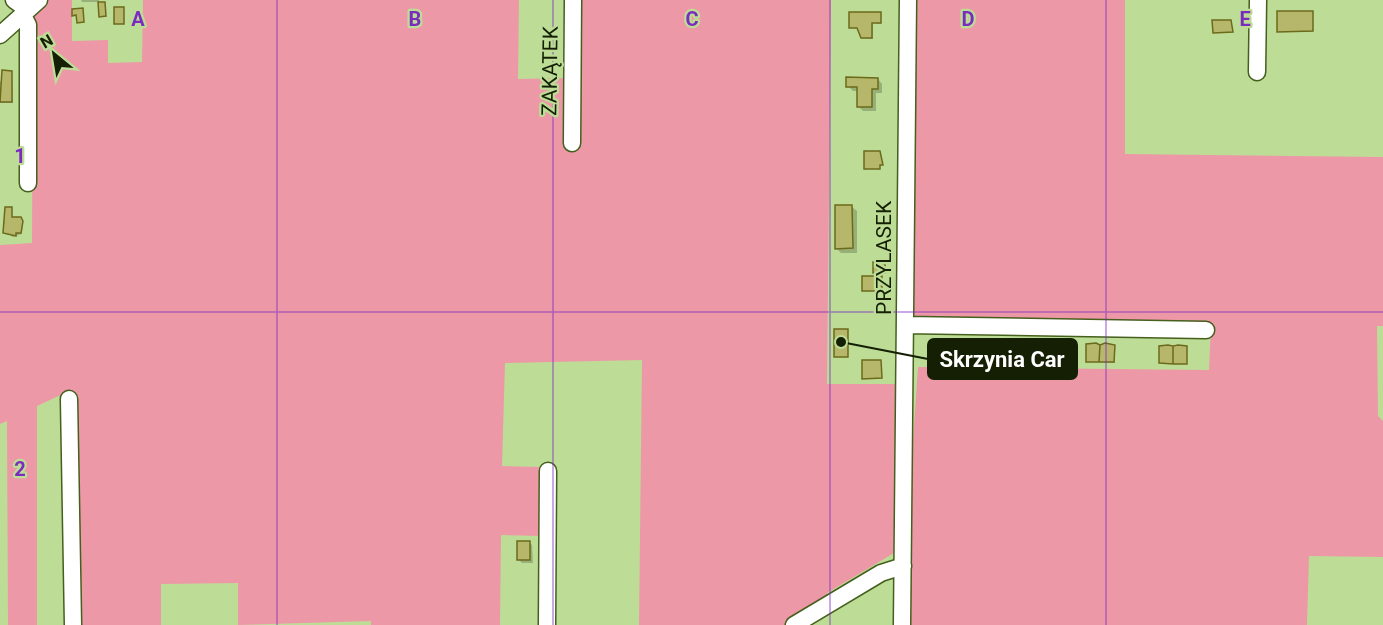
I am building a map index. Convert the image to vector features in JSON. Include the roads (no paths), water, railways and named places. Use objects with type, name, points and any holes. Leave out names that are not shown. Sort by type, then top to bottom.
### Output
[{"type":"street","points":[[14,0],[30,8]]},
{"type":"street","name":"ZAKĄTEK","points":[[572,143],[573,0]]},
{"type":"street","name":"PRZYLASEK","points":[[902,625],[909,0]]},
{"type":"street","points":[[1257,72],[1258,0]]},
{"type":"street","points":[[0,35],[30,8]]},
{"type":"street","points":[[28,183],[28,25],[30,8]]},
{"type":"street","points":[[906,325],[1206,330]]},
{"type":"street","points":[[69,399],[73,625]]},
{"type":"street","points":[[547,625],[548,471]]},
{"type":"street","points":[[794,625],[880,573],[903,566]]},
{"type":"place","name":"Skrzynia Car","points":[[841,342]]}]
